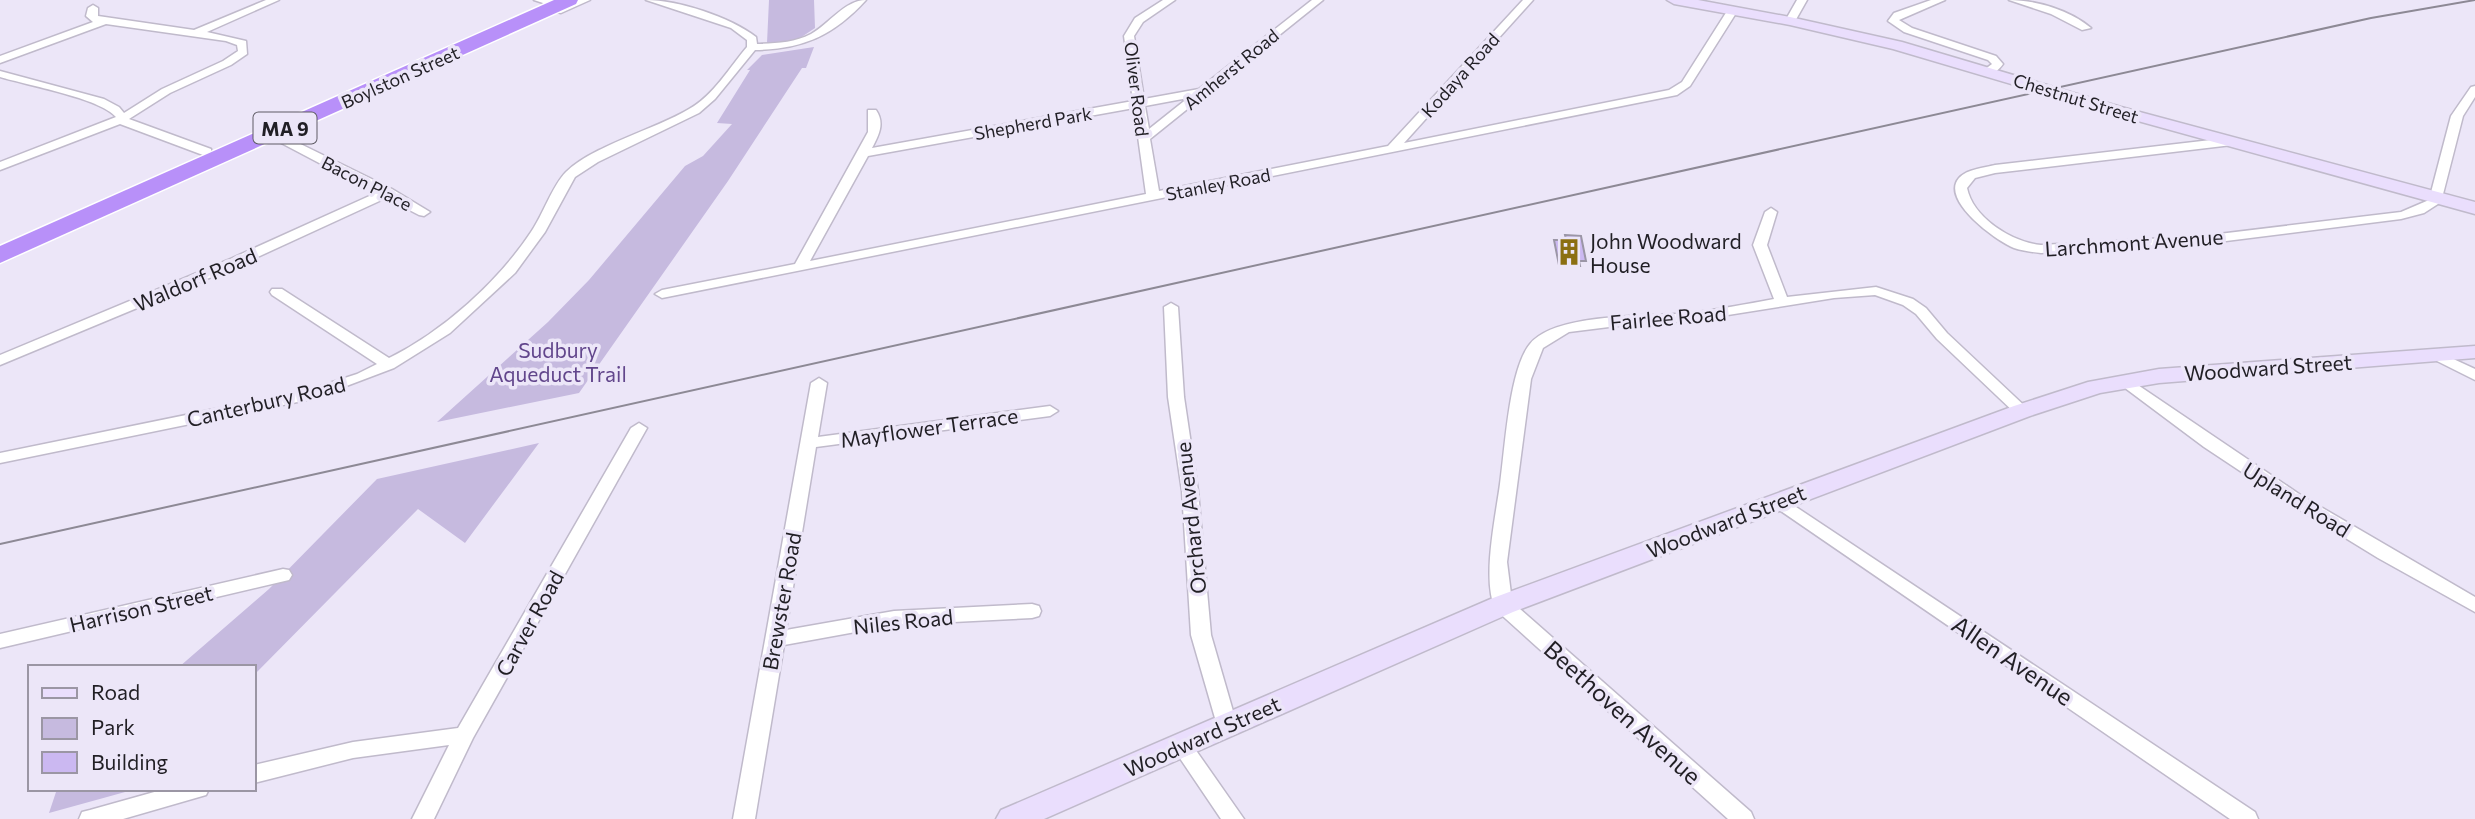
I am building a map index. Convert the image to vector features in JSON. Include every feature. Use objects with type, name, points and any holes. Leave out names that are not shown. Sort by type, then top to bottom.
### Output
[{"type":"highway","name":"Boylston Street","points":[[0,255],[470,46],[552,0]]},
{"type":"highway","name":"Boylston Street","points":[[0,243],[552,0]]},
{"type":"street","points":[[196,33],[274,0]]},
{"type":"street","points":[[470,46],[584,0]]},
{"type":"street","points":[[651,0],[735,26],[752,39],[752,47],[791,46],[811,40],[861,0]]},
{"type":"street","name":"Oliver Road","points":[[1153,196],[1129,36],[1139,20],[1170,0]]},
{"type":"street","name":"Amherst Road","points":[[1143,139],[1318,0]]},
{"type":"street","name":"Kodaya Road","points":[[1392,149],[1528,0]]},
{"type":"street","name":"Chestnut Street","points":[[1674,0],[1790,20],[1878,40],[2228,142],[2475,208]]},
{"type":"street","points":[[1790,20],[1802,0]]},
{"type":"street","points":[[1940,0],[1898,15],[1893,21],[1908,30],[1992,58],[1998,64],[1988,72]]},
{"type":"street","points":[[2014,0],[2055,12],[2086,28]]},
{"type":"street","points":[[0,166],[122,119],[151,99],[227,63],[243,52],[242,43],[237,40],[104,21],[91,16],[93,8]]},
{"type":"street","name":"Stanley Road","points":[[662,294],[1673,93],[1686,84],[1733,10]]},
{"type":"street","points":[[0,60],[104,21]]},
{"type":"street","name":"Canterbury Road","points":[[0,458],[312,394],[389,365],[438,336],[503,278],[534,239],[570,175],[594,159],[695,111],[711,97],[752,47]]},
{"type":"street","points":[[0,74],[100,101],[115,109],[122,119],[133,126],[207,152]]},
{"type":"street","points":[[2437,198],[2457,116],[2475,89]]},
{"type":"street","name":"Shepherd Park","points":[[864,153],[1202,92]]},
{"type":"street","points":[[800,267],[874,132],[875,117],[872,112]]},
{"type":"street","name":"Bacon Place","points":[[272,134],[424,212]]},
{"type":"street","name":"Larchmont Avenue","points":[[2228,142],[1995,169],[1967,177],[1961,183],[1960,192],[1968,207],[2002,236],[2016,244],[2041,249],[2150,243],[2321,227],[2420,210],[2431,206],[2437,198]]},
{"type":"street","name":"Waldorf Road","points":[[0,359],[233,263],[388,192]]},
{"type":"street","points":[[1771,212],[1760,245],[1782,303]]},
{"type":"street","name":"Fairlee Road","points":[[1503,606],[1498,562],[1523,379],[1536,346],[1549,335],[1586,324],[1690,317],[1876,291],[1908,302],[2022,411]]},
{"type":"street","points":[[277,292],[389,365]]},
{"type":"street","name":"Orchard Avenue","points":[[1171,307],[1176,397],[1190,491],[1201,635],[1227,725]]},
{"type":"street","name":"Woodward Street","points":[[1012,819],[1503,606],[1778,501],[2022,411],[2095,387],[2201,371],[2475,352]]},
{"type":"street","points":[[2436,355],[2475,375]]},
{"type":"street","name":"Upland Road","points":[[2126,382],[2173,418],[2305,505],[2475,605]]},
{"type":"street","name":"Brewster Road","points":[[744,819],[819,383]]},
{"type":"street","name":"Mayflower Terrace","points":[[808,443],[1050,411]]},
{"type":"street","name":"Carver Road","points":[[423,819],[464,735],[639,428]]},
{"type":"street","name":"Allen Avenue","points":[[1778,501],[2247,819]]},
{"type":"street","name":"Harrison Street","points":[[0,641],[283,575]]},
{"type":"street","name":"Beethoven Avenue","points":[[1503,606],[1743,819]]},
{"type":"street","name":"Niles Road","points":[[775,639],[894,618],[1031,611]]},
{"type":"street","points":[[256,774],[353,750],[464,735]]},
{"type":"street","points":[[1181,745],[1233,819]]},
{"type":"street","points":[[90,819],[191,791]]},
{"type":"green space","points":[[769,0],[814,0],[815,28],[797,40],[767,43]]},
{"type":"green space","name":"Sudbury Aqueduct Trail","points":[[814,47],[806,68],[802,68],[728,181],[579,393],[437,422],[548,322],[589,280],[685,166],[703,156],[732,124],[717,123],[750,70],[747,70],[762,55]]},
{"type":"green space","name":"Sudbury Aqueduct Trail","points":[[539,443],[465,543],[418,509],[256,673],[256,665],[181,665],[269,589],[377,479]]},
{"type":"green space","points":[[56,791],[129,791],[49,813]]},
{"type":"building","name":"John Woodward House","points":[[1565,235],[1581,236],[1586,261],[1579,261],[1580,266],[1559,265],[1554,240],[1566,240]]},
{"type":"tram line","points":[[0,544],[2371,18],[2475,0]]},
{"type":"place","name":"John Woodward House","points":[[1569,252]]}]
